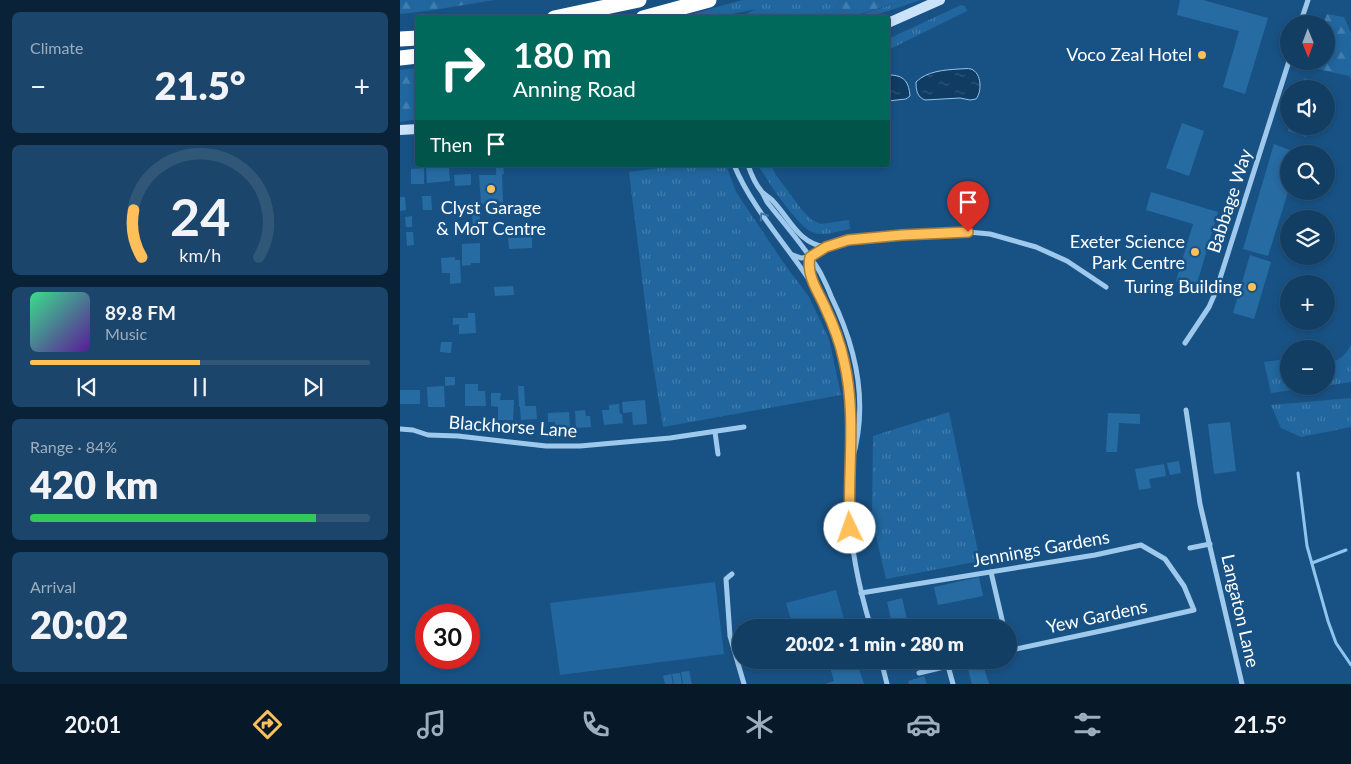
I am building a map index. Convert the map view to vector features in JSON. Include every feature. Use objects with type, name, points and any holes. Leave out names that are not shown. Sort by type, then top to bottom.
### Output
[{"type":"highway","points":[[568,15],[639,0]]},
{"type":"highway","points":[[654,15],[709,0]]},
{"type":"highway","points":[[400,39],[415,38]]},
{"type":"highway","points":[[400,58],[415,56]]},
{"type":"street","points":[[890,22],[940,0]]},
{"type":"street","points":[[1303,15],[1308,0]]},
{"type":"street","name":"Babbage Way","points":[[1185,343],[1205,314],[1216,291],[1286,70]]},
{"type":"street","points":[[400,130],[415,129]]},
{"type":"street","points":[[735,167],[749,194],[816,288]]},
{"type":"street","points":[[749,167],[767,202],[810,257],[820,274],[850,340],[859,383],[860,409],[856,449],[851,465]]},
{"type":"street","points":[[763,194],[771,199],[798,233],[812,243],[826,247]]},
{"type":"street","points":[[793,254],[801,258],[810,257],[826,247],[848,240],[968,232],[990,234],[1036,246],[1067,261],[1106,287]]},
{"type":"street","points":[[810,257],[808,265],[838,338],[844,362],[851,409],[851,465],[848,496],[850,528],[854,562],[869,619]]},
{"type":"street","name":"Langaton Lane","points":[[1186,410],[1200,504],[1242,684]]},
{"type":"street","name":"Blackhorse Lane","points":[[400,429],[412,430],[428,435],[458,436],[546,446],[580,446],[612,444],[744,427]]},
{"type":"street","points":[[715,432],[718,454]]},
{"type":"street","name":"Langaton Lane","points":[[1190,548],[1210,544]]},
{"type":"street","name":"Jennings Gardens","points":[[861,593],[1095,555],[1141,545],[1165,559],[1184,586],[1194,610]]},
{"type":"street","points":[[991,572],[1002,619]]},
{"type":"street","points":[[732,574],[726,579],[730,636],[744,684]]},
{"type":"street","name":"Yew Gardens","points":[[1017,649],[1194,610]]},
{"type":"street","points":[[883,669],[887,684]]},
{"type":"street","points":[[919,673],[936,669]]},
{"type":"street","points":[[949,669],[953,684]]},
{"type":"green space","points":[[400,0],[494,0],[400,14]]},
{"type":"green space","points":[[742,0],[840,0],[833,15],[744,15],[756,9],[728,15],[690,15]]},
{"type":"green space","points":[[840,0],[906,0],[857,15],[833,15]]},
{"type":"green space","points":[[906,0],[921,0],[876,15],[859,15]]},
{"type":"green space","points":[[961,5],[965,6],[967,11],[890,49],[890,38]]},
{"type":"green space","points":[[1335,15],[1344,17],[1351,33],[1351,80],[1349,76],[1323,70],[1335,70]]},
{"type":"green space","points":[[415,68],[415,119],[400,122],[400,70]]},
{"type":"green space","points":[[666,167],[727,167],[736,192],[809,297],[829,339],[841,395],[663,427],[651,351],[629,172]]},
{"type":"green space","points":[[759,167],[772,167],[802,210],[812,220],[821,224],[849,220],[850,229],[824,234],[808,230],[792,214]]},
{"type":"green space","points":[[1351,345],[1351,382],[1335,385],[1335,361]]},
{"type":"green space","points":[[1280,360],[1280,392],[1271,393],[1264,362]]},
{"type":"green space","points":[[1351,398],[1351,427],[1301,437],[1281,428],[1271,405]]},
{"type":"green space","points":[[949,412],[980,561],[886,579],[872,519],[873,436]]},
{"type":"green space","points":[[715,582],[724,654],[560,675],[550,603]]},
{"type":"green space","points":[[836,590],[844,619],[791,619],[786,603]]},
{"type":"water","points":[[967,69],[975,71],[979,78],[980,87],[976,99],[925,100],[919,95],[916,82],[925,75],[948,70]]},
{"type":"water","points":[[890,76],[900,77],[906,81],[910,96],[906,99],[890,101]]},
{"type":"building","points":[[1180,0],[1203,0],[1268,18],[1245,94],[1223,87],[1239,31],[1177,15]]},
{"type":"building","points":[[1182,123],[1204,131],[1189,176],[1166,168]]},
{"type":"building","points":[[1274,144],[1280,146],[1280,200],[1286,200],[1282,210],[1280,210],[1280,218],[1268,256],[1243,249]]},
{"type":"building","points":[[449,167],[450,181],[427,183],[426,168]]},
{"type":"building","name":"Clyst Garage & MoT Centre","points":[[496,167],[503,167],[503,202],[481,204],[479,175],[496,175]]},
{"type":"building","points":[[424,168],[424,184],[411,184],[411,169]]},
{"type":"building","points":[[471,174],[471,185],[455,186],[454,175]]},
{"type":"building","name":"Exeter Science Park Centre","points":[[1151,192],[1218,212],[1196,287],[1176,281],[1193,224],[1146,210]]},
{"type":"building","points":[[422,196],[431,196],[432,210],[423,210]]},
{"type":"building","points":[[400,197],[405,197],[406,210],[400,211]]},
{"type":"building","points":[[472,209],[480,209],[480,231],[473,231]]},
{"type":"building","points":[[412,216],[412,227],[406,227],[405,217]]},
{"type":"building","points":[[406,232],[413,232],[414,245],[407,246]]},
{"type":"building","points":[[532,237],[532,248],[509,249],[508,238]]},
{"type":"building","points":[[480,243],[480,263],[462,266],[462,244]]},
{"type":"building","name":"Turing Building","points":[[1250,255],[1271,262],[1254,319],[1233,313]]},
{"type":"building","points":[[455,257],[455,260],[460,260],[461,283],[450,284],[450,273],[442,273],[441,258]]},
{"type":"building","points":[[513,286],[514,295],[495,296],[494,287]]},
{"type":"building","points":[[468,313],[475,313],[476,333],[459,334],[459,324],[453,325],[453,318],[468,318]]},
{"type":"building","points":[[441,342],[452,342],[451,353],[440,352]]},
{"type":"building","points":[[445,377],[455,377],[455,385],[445,386]]},
{"type":"building","points":[[465,384],[478,384],[478,391],[485,391],[486,406],[465,406]]},
{"type":"building","points":[[444,386],[445,407],[428,407],[427,387]]},
{"type":"building","points":[[518,386],[524,386],[525,406],[536,406],[537,419],[521,420]]},
{"type":"building","points":[[400,390],[420,390],[420,404],[400,404]]},
{"type":"building","points":[[491,393],[501,393],[500,400],[514,400],[513,420],[498,420],[498,407],[491,406]]},
{"type":"building","points":[[645,400],[647,424],[633,425],[632,412],[623,413],[622,402]]},
{"type":"building","points":[[619,404],[623,423],[604,425],[602,410],[609,410],[609,405]]},
{"type":"building","points":[[585,410],[586,416],[590,416],[591,427],[576,428],[575,411]]},
{"type":"building","points":[[569,412],[570,428],[555,429],[555,422],[548,422],[548,413]]},
{"type":"building","points":[[1108,413],[1140,414],[1140,424],[1119,423],[1117,452],[1106,452]]},
{"type":"building","points":[[1230,422],[1236,471],[1214,474],[1208,424]]},
{"type":"building","points":[[1179,461],[1181,473],[1170,475],[1167,463]]},
{"type":"building","points":[[1164,464],[1166,476],[1149,479],[1151,488],[1139,490],[1135,469]]},
{"type":"building","points":[[979,577],[983,596],[938,605],[934,587]]},
{"type":"building","points":[[902,598],[907,619],[891,619],[887,602]]},
{"type":"building","points":[[831,669],[859,669],[864,684],[825,684],[834,681]]},
{"type":"building","points":[[968,669],[984,669],[989,684],[972,684]]},
{"type":"building","points":[[689,671],[692,684],[683,684],[681,672]]},
{"type":"building","points":[[680,673],[682,684],[674,684],[672,674]]},
{"type":"building","points":[[671,674],[673,684],[665,684],[663,676]]},
{"type":"building","points":[[924,676],[927,684],[909,684],[908,681]]},
{"type":"waterway","points":[[1298,473],[1307,546],[1336,643],[1351,665]]},
{"type":"waterway","points":[[1312,563],[1346,550]]},
{"type":"place","name":"Voco Zeal Hotel","points":[[1202,55]]},
{"type":"place","name":"Clyst Garage & MoT Centre","points":[[491,189]]},
{"type":"place","name":"Exeter Science Park Centre","points":[[1195,252]]},
{"type":"place","name":"Turing Building","points":[[1252,287]]},
{"type":"route","points":[[850,528],[848,496],[851,465],[851,409],[848,385],[838,338],[808,265],[810,257],[826,247],[848,240],[968,232]]}]
